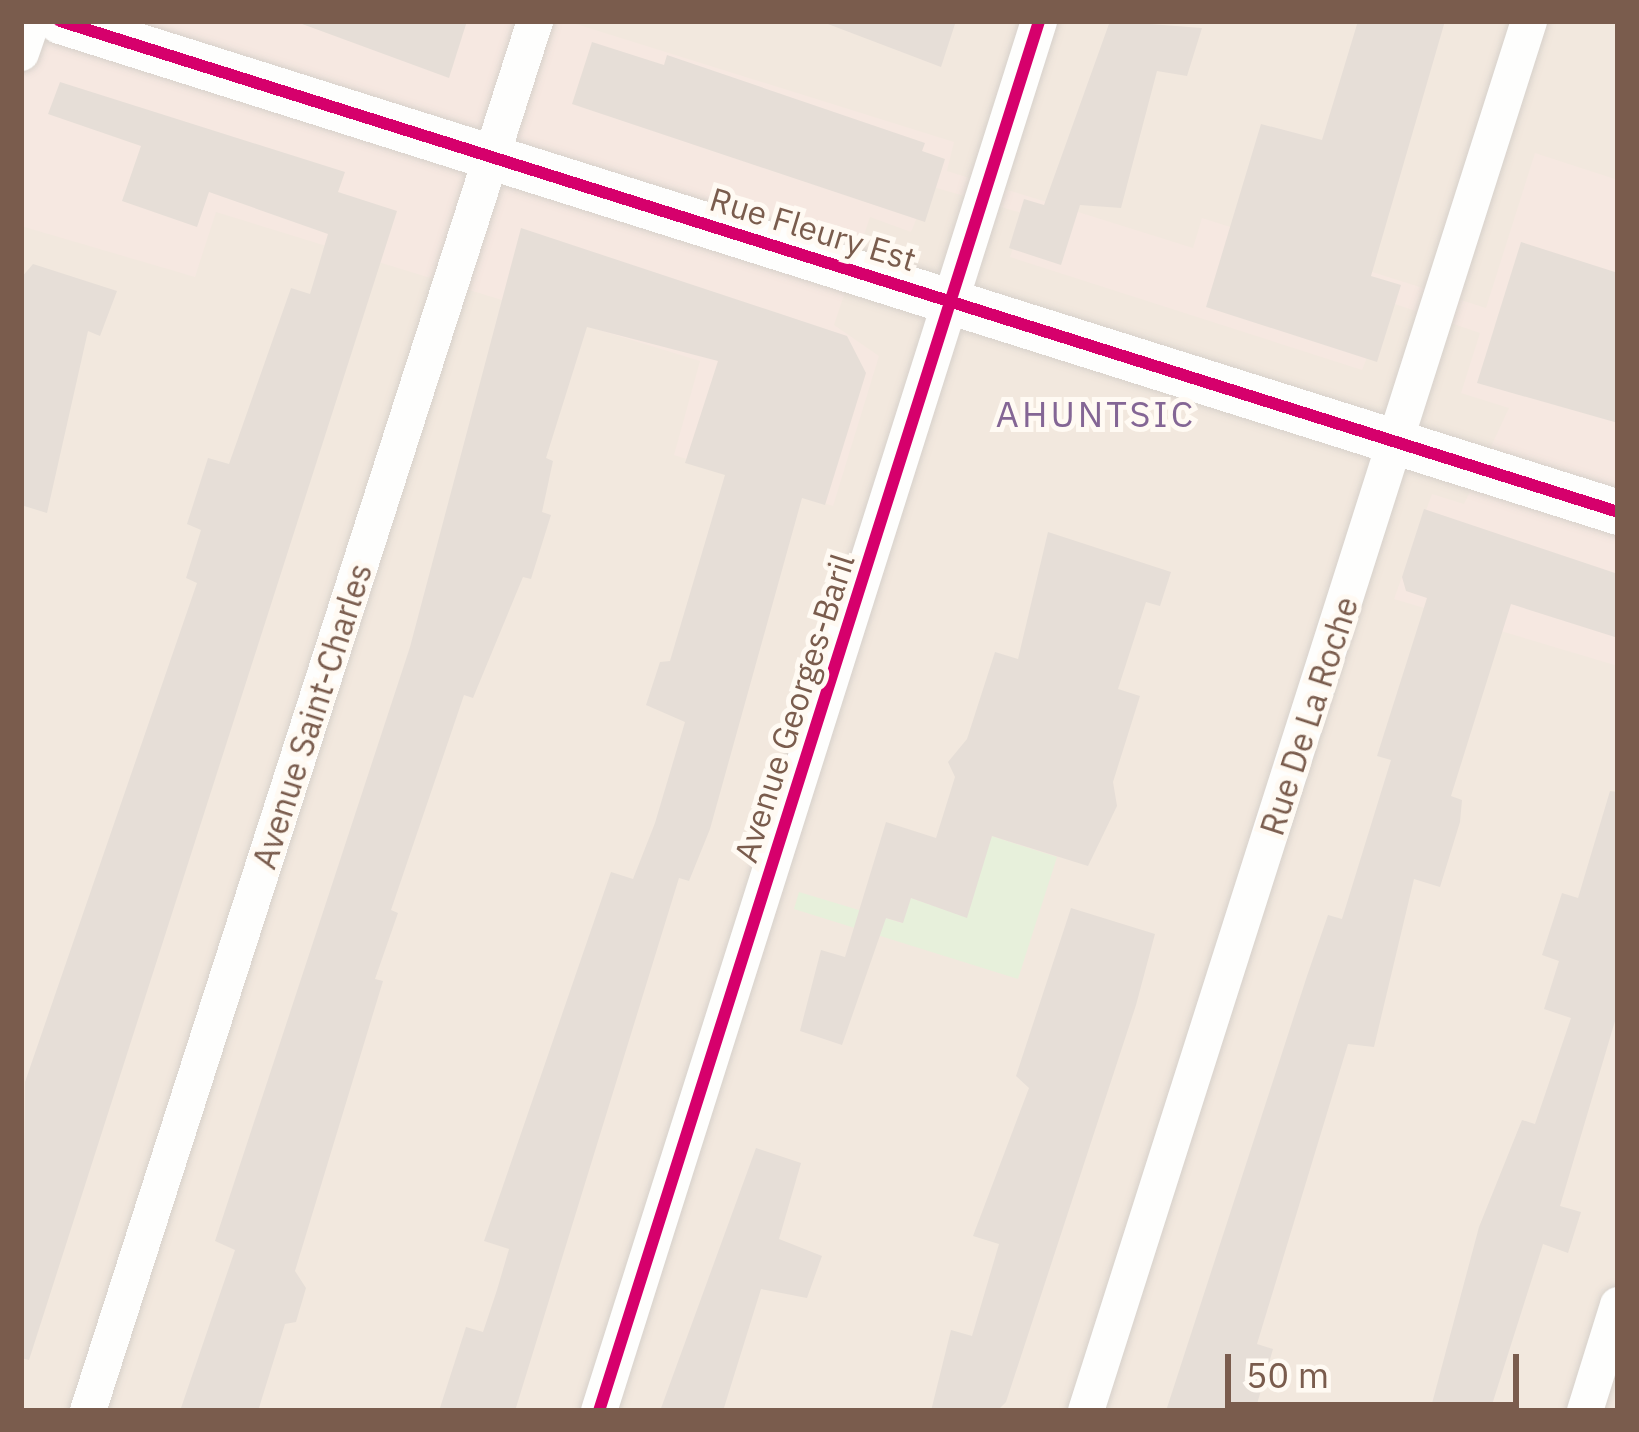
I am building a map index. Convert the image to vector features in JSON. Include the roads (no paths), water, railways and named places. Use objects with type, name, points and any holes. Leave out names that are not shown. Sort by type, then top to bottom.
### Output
[{"type":"street","points":[[21,53],[32,21]]},
{"type":"street","name":"Rue Fleury Est","points":[[60,21],[1618,512]]},
{"type":"street","name":"Avenue Saint-Charles","points":[[88,1411],[535,21]]},
{"type":"street","name":"Avenue Georges-Baril","points":[[599,1411],[1040,21]]},
{"type":"street","name":"Rue De La Roche","points":[[1086,1411],[1528,21]]},
{"type":"street","points":[[1585,1411],[1618,1305]]},
{"type":"district","name":"AHUNTSIC","points":[[1096,414]]}]
